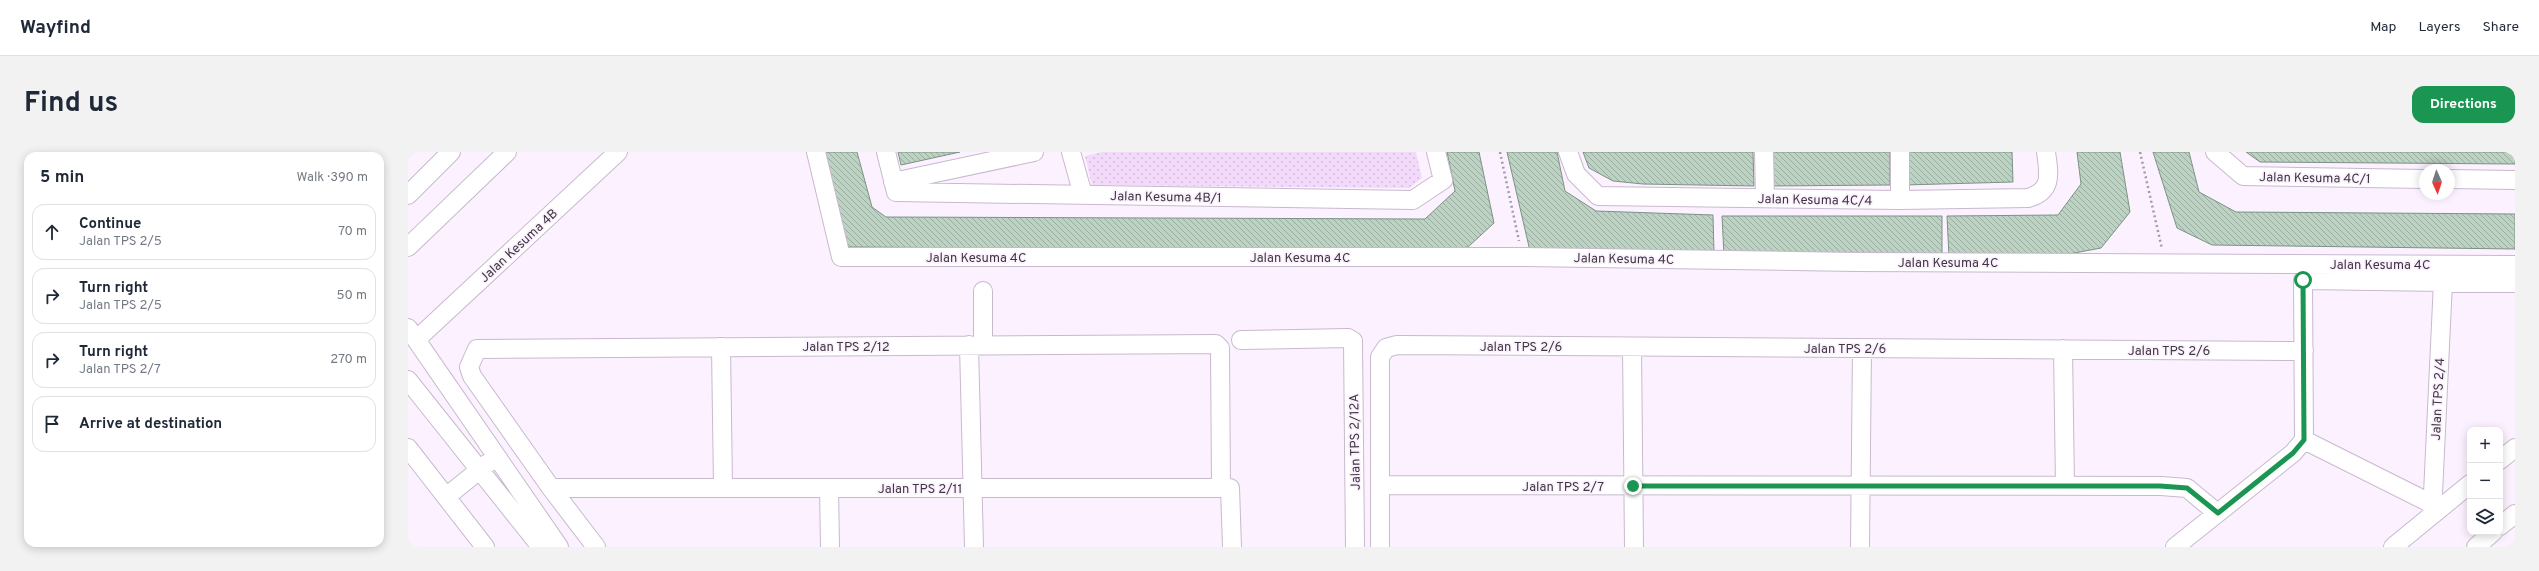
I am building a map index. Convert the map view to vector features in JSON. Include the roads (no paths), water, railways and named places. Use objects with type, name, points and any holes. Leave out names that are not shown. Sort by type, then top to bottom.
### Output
[{"type":"street","points":[[408,195],[451,152]]},
{"type":"street","points":[[408,247],[507,152]]},
{"type":"street","name":"Jalan Kesuma 4B","points":[[413,334],[618,152]]},
{"type":"street","name":"Jalan Kesuma 4C","points":[[816,152],[841,256],[1522,257],[2515,265]]},
{"type":"street","points":[[886,152],[893,182],[1034,152]]},
{"type":"street","points":[[1071,152],[1083,195]]},
{"type":"street","name":"Jalan Kesuma 4B/1","points":[[893,182],[896,192],[1413,200],[1443,180],[1436,152]]},
{"type":"street","name":"Jalan Kesuma 4C/4","points":[[1568,152],[1576,174],[1598,196],[1900,200],[2028,198],[2039,195],[2046,187],[2049,172],[2046,152]]},
{"type":"street","points":[[1764,152],[1765,198]]},
{"type":"street","points":[[1900,152],[1900,200]]},
{"type":"street","name":"Jalan Kesuma 4C/1","points":[[2215,152],[2243,176],[2419,179]]},
{"type":"street","points":[[2455,179],[2515,180]]},
{"type":"street","points":[[2175,547],[2293,453],[2304,440],[2303,280],[2515,284]]},
{"type":"street","name":"Jalan TPS 2/4","points":[[2432,510],[2443,282]]},
{"type":"street","points":[[974,547],[973,488],[976,345],[983,291]]},
{"type":"street","points":[[413,334],[559,547]]},
{"type":"street","name":"Jalan TPS 2/12A","points":[[1241,340],[1348,338],[1353,341],[1355,547]]},
{"type":"street","name":"Jalan TPS 2/12","points":[[551,488],[472,376],[469,367],[477,349],[1216,344],[1220,348],[1221,488]]},
{"type":"street","name":"Jalan TPS 2/6","points":[[1380,486],[1380,357],[1386,348],[1397,345],[2304,351]]},
{"type":"street","points":[[721,347],[723,487]]},
{"type":"street","points":[[1632,347],[1634,547]]},
{"type":"street","points":[[1860,547],[1862,348]]},
{"type":"street","points":[[2063,349],[2065,486]]},
{"type":"street","points":[[408,380],[540,547]]},
{"type":"street","points":[[2304,440],[2432,510]]},
{"type":"street","points":[[408,448],[485,547]]},
{"type":"street","points":[[2503,458],[2515,448]]},
{"type":"street","points":[[446,497],[478,469],[497,457]]},
{"type":"street","points":[[1380,486],[1380,547]]},
{"type":"street","name":"Jalan TPS 2/7","points":[[1380,486],[2160,486],[2187,488],[2218,513]]},
{"type":"street","points":[[2393,547],[2432,510],[2467,486]]},
{"type":"street","points":[[551,488],[596,547]]},
{"type":"street","name":"Jalan TPS 2/11","points":[[551,488],[1221,488]]},
{"type":"street","points":[[829,488],[830,547]]},
{"type":"street","points":[[1221,488],[1230,488],[1232,491],[1232,547]]},
{"type":"street","points":[[2503,524],[2515,514]]},
{"type":"street","points":[[2476,547],[2490,535]]}]
